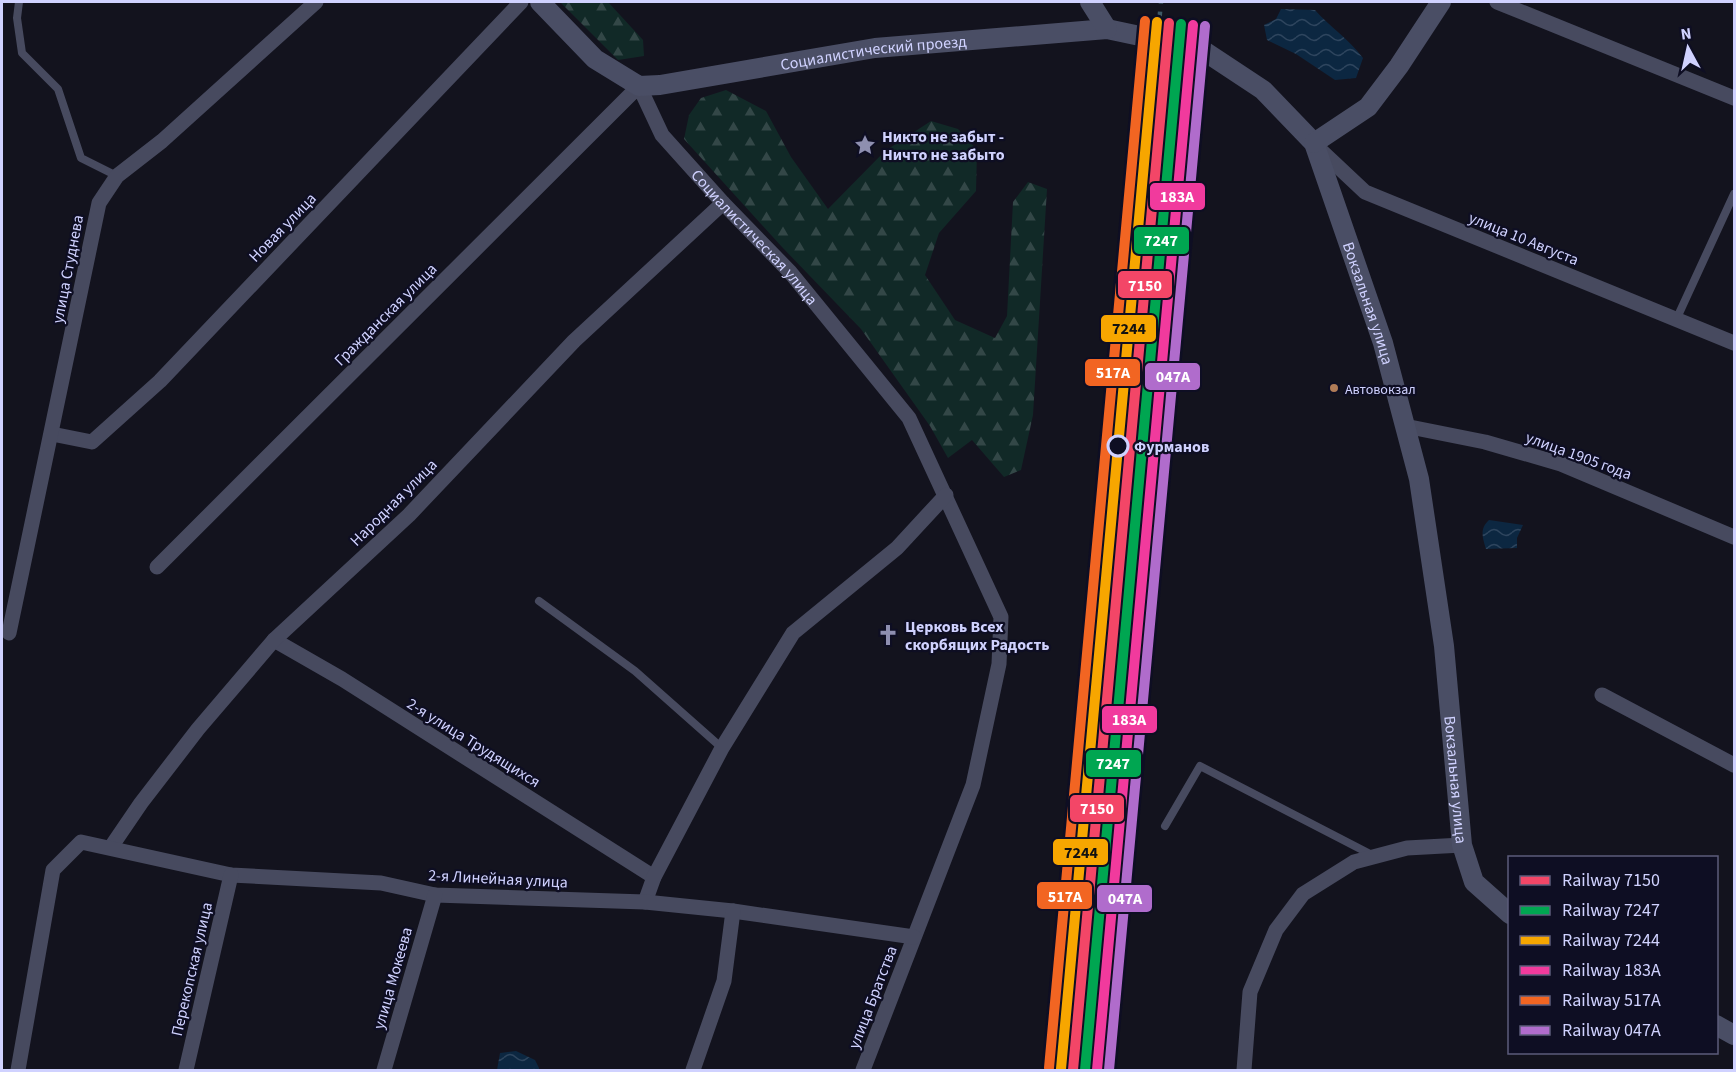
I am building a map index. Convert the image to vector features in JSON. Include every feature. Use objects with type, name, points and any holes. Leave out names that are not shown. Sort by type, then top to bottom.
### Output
[{"type":"main road","points":[[540,2],[595,59],[639,86]]},
{"type":"main road","points":[[1089,2],[1107,29]]},
{"type":"main road","points":[[1314,143],[1368,107],[1442,2]]},
{"type":"main road","name":"Социалистический проезд","points":[[639,86],[672,83],[875,48],[1107,29]]},
{"type":"main road","name":"Вокзальная улица","points":[[1107,29],[1201,49],[1263,90],[1314,143],[1383,343],[1419,479],[1444,646],[1462,845],[1474,882],[1508,913]]},
{"type":"main road","points":[[1718,1026],[1734,1035]]},
{"type":"street","name":"улица Студнева","points":[[9,633],[99,203],[117,176],[162,141],[316,2]]},
{"type":"street","name":"Новая улица","points":[[52,434],[92,442],[160,381],[521,2]]},
{"type":"street","points":[[1497,2],[1734,98]]},
{"type":"street","name":"Социалистическая улица","points":[[639,86],[662,135],[723,203],[790,272],[909,418],[1001,617],[999,664],[973,785],[914,937]]},
{"type":"street","name":"Гражданская улица","points":[[157,567],[639,86]]},
{"type":"street","name":"улица 10 Августа","points":[[1314,143],[1365,192],[1734,343]]},
{"type":"street","name":"Народная улица","points":[[111,848],[141,803],[191,738],[274,640],[409,514],[574,341],[723,203]]},
{"type":"street","name":"улица 1905 года","points":[[1405,426],[1485,442],[1561,464],[1734,537]]},
{"type":"street","points":[[645,902],[654,877],[722,748],[794,633],[897,548],[946,495]]},
{"type":"street","name":"2-я улица Трудящихся","points":[[274,640],[342,679],[654,877]]},
{"type":"street","points":[[1602,695],[1734,765]]},
{"type":"street","name":"2-я Линейная улица","points":[[18,1071],[53,870],[81,842],[231,875],[381,883],[435,895],[645,902],[733,911],[914,937]]},
{"type":"street","points":[[1244,1070],[1250,992],[1276,930],[1303,894],[1354,862],[1407,848],[1462,845]]},
{"type":"street","name":"Перекопская улица","points":[[186,1071],[231,875]]},
{"type":"street","name":"улица Мокеева","points":[[384,1071],[435,895]]},
{"type":"street","points":[[693,1071],[724,981],[733,911]]},
{"type":"street","name":"улица Братства","points":[[863,1071],[914,937]]},
{"type":"lane","points":[[19,2],[17,18],[22,53],[58,89],[81,158],[117,176]]},
{"type":"lane","points":[[1676,320],[1734,194]]},
{"type":"lane","points":[[539,601],[635,671],[722,748]]},
{"type":"lane","points":[[1165,826],[1200,766],[1376,857]]},
{"type":"green space","points":[[560,2],[608,2],[643,40],[644,56],[618,60]]},
{"type":"green space","points":[[726,90],[766,111],[791,157],[828,209],[885,151],[931,121],[958,129],[977,150],[976,191],[939,233],[925,275],[955,320],[995,338],[1007,316],[1013,202],[1028,182],[1047,189],[1033,415],[1021,470],[1004,477],[972,440],[948,458],[930,426],[861,329],[782,247],[684,139],[689,115],[701,98]]},
{"type":"water","points":[[1281,9],[1315,10],[1363,58],[1356,78],[1335,80],[1296,54],[1267,40],[1264,25],[1276,19]]},
{"type":"water","points":[[1489,520],[1523,525],[1517,538],[1517,548],[1486,549],[1483,530]]},
{"type":"water","points":[[516,1051],[535,1060],[539,1070],[497,1070],[500,1053]]},
{"type":"railway","points":[[1061,1070],[1161,2]]},
{"type":"rail line","name":"517А","points":[[1049,1068],[1145,21]]},
{"type":"rail line","name":"7244","points":[[1061,1069],[1157,22]]},
{"type":"rail line","name":"7150","points":[[1073,1070],[1169,23]]},
{"type":"rail line","name":"7247","points":[[1085,1070],[1181,24]]},
{"type":"rail line","name":"183А","points":[[1097,1070],[1193,25]]},
{"type":"rail line","name":"047А","points":[[1109,1070],[1205,26]]},
{"type":"place","name":"Никто не забыт - Ничто не забыто","points":[[865,145]]},
{"type":"place","name":"Автовокзал","points":[[1334,388]]},
{"type":"place","name":"Фурманов","points":[[1118,446]]},
{"type":"place","name":"Церковь Всех скорбящих Радость","points":[[888,635]]}]
